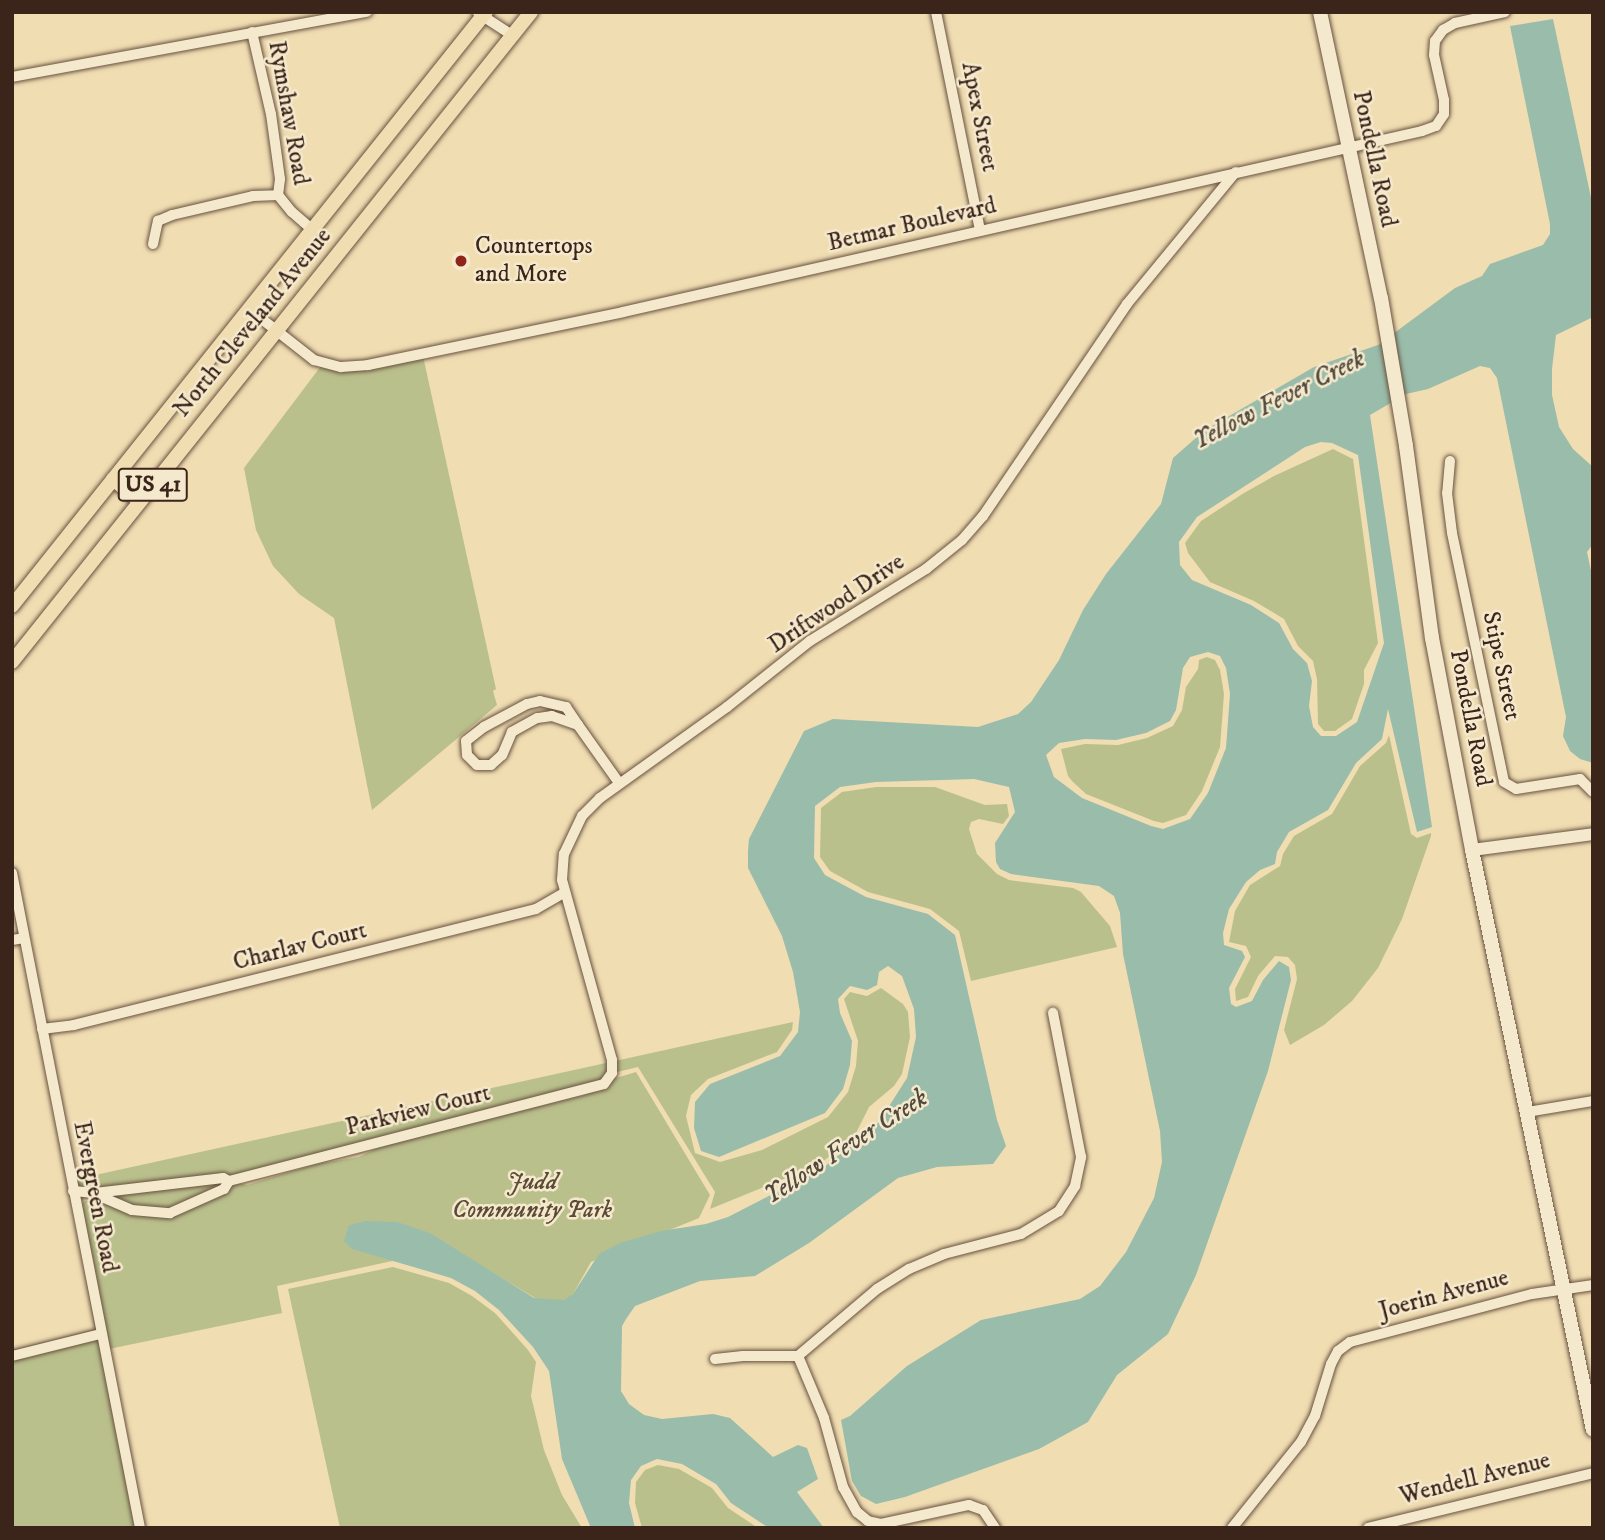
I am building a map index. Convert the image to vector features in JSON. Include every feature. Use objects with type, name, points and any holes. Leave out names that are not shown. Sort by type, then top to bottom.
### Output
[{"type":"main road","name":"North Cleveland Avenue","points":[[12,662],[531,12]]},
{"type":"main road","name":"Pondella Road","points":[[1320,12],[1381,298],[1406,446],[1432,638],[1472,850],[1593,1430]]},
{"type":"main road","name":"North Cleveland Avenue","points":[[12,606],[313,230],[482,13]]},
{"type":"main road","points":[[113,479],[140,502]]},
{"type":"street","points":[[12,77],[367,12]]},
{"type":"street","name":"Apex Street","points":[[936,12],[980,231]]},
{"type":"street","name":"Betmar Boulevard","points":[[249,309],[314,360],[341,367],[369,365],[623,312],[1348,147],[1436,125],[1444,114],[1444,100],[1434,55],[1435,41],[1443,30],[1455,23],[1506,12]]},
{"type":"street","points":[[482,13],[512,35]]},
{"type":"street","name":"Rymshaw Road","points":[[252,32],[271,114],[281,179],[278,195],[292,212],[313,230]]},
{"type":"street","name":"Driftwood Drive","points":[[612,1073],[608,1042],[564,893],[562,867],[569,837],[590,806],[727,707],[810,641],[903,585],[962,540],[983,516],[1127,304],[1236,172]]},
{"type":"street","points":[[153,244],[158,220],[253,196],[278,195]]},
{"type":"street","name":"Stipe Street","points":[[1450,461],[1447,493],[1451,522],[1504,782],[1516,789],[1580,779],[1593,792]]},
{"type":"street","points":[[578,724],[552,716],[537,718],[516,729],[502,755],[491,765],[477,765],[467,755],[466,741],[506,716],[527,704],[554,702],[566,707],[578,724],[619,783]]},
{"type":"street","points":[[506,716],[516,729]]},
{"type":"street","points":[[1472,850],[1593,834]]},
{"type":"street","name":"Evergreen Road","points":[[12,873],[140,1528]]},
{"type":"street","name":"Charlav Court","points":[[42,1029],[74,1025],[536,909],[564,893]]},
{"type":"street","points":[[12,940],[23,938]]},
{"type":"street","points":[[715,1359],[798,1356],[877,1289],[901,1274],[944,1254],[1034,1228],[1059,1211],[1068,1199],[1079,1171],[1080,1143],[1053,1013]]},
{"type":"street","name":"Parkview Court","points":[[73,1191],[95,1194],[223,1178],[229,1181],[591,1089],[604,1084],[612,1073]]},
{"type":"street","points":[[1527,1112],[1593,1101]]},
{"type":"street","name":"Parkview Court","points":[[95,1194],[132,1210],[157,1214],[182,1209],[224,1189],[229,1181]]},
{"type":"street","name":"Joerin Avenue","points":[[1232,1528],[1301,1442],[1315,1416],[1338,1351],[1349,1342],[1532,1294],[1593,1285]]},
{"type":"street","points":[[12,1356],[100,1334]]},
{"type":"street","points":[[798,1356],[824,1418],[843,1487],[861,1515],[881,1524],[969,1505],[983,1510],[995,1528]]},
{"type":"street","name":"Wendell Avenue","points":[[1368,1528],[1593,1472]]},
{"type":"green space","points":[[423,356],[496,689],[493,691],[497,705],[372,810],[334,618],[299,594],[273,566],[256,530],[244,468],[324,362],[355,367]]},
{"type":"green space","points":[[1333,449],[1353,459],[1378,643],[1364,670],[1364,684],[1352,719],[1335,731],[1324,731],[1318,724],[1317,679],[1313,661],[1298,646],[1284,619],[1254,601],[1210,582],[1188,553],[1185,543],[1201,521],[1244,493]]},
{"type":"green space","points":[[1207,657],[1215,660],[1220,670],[1224,694],[1220,747],[1202,791],[1186,815],[1163,823],[1154,821],[1086,794],[1073,782],[1068,776],[1061,749],[1085,744],[1118,745],[1147,738],[1173,726],[1182,710],[1186,687],[1198,669],[1199,660]]},
{"type":"green space","points":[[1389,735],[1411,834],[1417,838],[1431,833],[1431,836],[1402,919],[1378,968],[1352,1001],[1324,1025],[1290,1045],[1284,1030],[1297,979],[1295,965],[1288,957],[1275,956],[1258,976],[1248,997],[1236,1001],[1235,989],[1251,957],[1246,946],[1229,942],[1235,911],[1250,885],[1280,866],[1283,854],[1294,836],[1332,814],[1360,766],[1386,743]]},
{"type":"green space","points":[[876,787],[935,787],[985,805],[1007,804],[1009,816],[1003,824],[979,819],[971,822],[969,829],[977,854],[997,874],[1009,880],[1073,888],[1081,892],[1110,926],[1117,947],[971,981],[959,931],[930,909],[868,892],[830,871],[820,857],[821,808],[842,792]]},
{"type":"green space","points":[[881,988],[903,1004],[908,1012],[910,1037],[902,1074],[894,1086],[869,1107],[855,1135],[820,1164],[710,1209],[715,1192],[638,1067],[613,1073],[583,1090],[247,1180],[116,1187],[80,1197],[98,1328],[96,1330],[136,1528],[12,1528],[12,1350],[95,1329],[68,1181],[793,1022],[792,1030],[777,1052],[708,1079],[691,1095],[686,1116],[695,1153],[720,1162],[762,1150],[828,1117],[848,1092],[856,1066],[858,1041],[844,999],[850,992],[867,996]]},
{"type":"green space","name":"Judd Community Park","points":[[636,1072],[710,1195],[699,1218],[591,1262],[573,1294],[555,1310],[452,1248],[277,1286],[282,1313],[109,1349],[81,1209],[83,1202],[117,1192],[229,1181],[247,1185],[316,1164],[359,1157],[387,1143],[585,1095],[616,1078]]},
{"type":"green space","points":[[393,1267],[449,1283],[472,1296],[495,1313],[528,1350],[536,1362],[531,1396],[544,1450],[562,1495],[582,1528],[340,1528],[288,1289]]},
{"type":"green space","points":[[658,1465],[679,1469],[712,1488],[728,1508],[758,1528],[642,1528],[635,1503],[636,1482],[645,1470]]},
{"type":"water","name":"Yellow Fever Creek","points":[[1553,19],[1593,207],[1593,317],[1556,335],[1552,395],[1559,427],[1573,449],[1593,467],[1593,544],[1587,552],[1593,580],[1593,763],[1580,759],[1570,751],[1563,736],[1566,717],[1497,378],[1490,368],[1480,366],[1428,389],[1406,394],[1370,415],[1432,827],[1417,832],[1388,709],[1382,739],[1356,763],[1328,810],[1289,832],[1277,852],[1275,864],[1260,870],[1246,882],[1229,909],[1223,933],[1224,945],[1242,951],[1245,957],[1229,988],[1231,1004],[1236,1007],[1252,1001],[1263,980],[1279,961],[1289,967],[1291,980],[1268,1071],[1196,1275],[1168,1334],[1117,1375],[1088,1422],[1039,1449],[905,1497],[876,1504],[861,1496],[852,1481],[841,1420],[850,1416],[907,1366],[981,1320],[1080,1299],[1100,1286],[1126,1252],[1154,1198],[1162,1162],[1160,1131],[1123,954],[1120,913],[1114,896],[1099,886],[1011,874],[1000,869],[996,862],[995,843],[1015,812],[1009,787],[974,779],[876,782],[840,787],[815,806],[814,858],[825,875],[866,897],[928,914],[955,935],[997,1120],[1006,1146],[993,1164],[937,1167],[898,1178],[809,1243],[755,1276],[700,1281],[635,1306],[622,1326],[621,1391],[629,1404],[644,1415],[662,1419],[713,1414],[730,1418],[773,1457],[798,1445],[807,1448],[818,1479],[797,1492],[824,1528],[769,1528],[731,1503],[716,1484],[682,1464],[657,1459],[641,1466],[631,1480],[629,1503],[635,1528],[591,1528],[562,1459],[549,1371],[533,1347],[499,1310],[475,1291],[451,1278],[352,1249],[344,1241],[349,1225],[366,1221],[397,1222],[430,1233],[534,1298],[564,1300],[573,1294],[599,1254],[620,1243],[661,1231],[706,1224],[728,1217],[823,1168],[879,1122],[907,1078],[916,1037],[914,1009],[902,976],[888,966],[879,972],[877,985],[867,990],[850,986],[838,999],[840,1013],[852,1041],[850,1065],[843,1089],[825,1113],[719,1157],[701,1151],[694,1128],[695,1102],[710,1084],[780,1056],[798,1032],[800,1012],[793,972],[782,936],[748,868],[748,851],[749,839],[804,731],[833,719],[978,727],[1018,714],[1031,702],[1059,660],[1083,610],[1106,574],[1161,504],[1173,458],[1205,430],[1314,367],[1378,345],[1455,288],[1482,276],[1490,264],[1543,245],[1550,234],[1550,224],[1510,26]],"holes":[[[1321,442],[1332,443],[1358,455],[1384,643],[1357,722],[1336,736],[1321,736],[1313,727],[1309,706],[1312,681],[1307,663],[1293,649],[1279,623],[1251,605],[1192,580],[1180,565],[1179,542],[1197,517],[1305,447]],[[1208,652],[1220,656],[1226,668],[1230,694],[1226,748],[1208,793],[1190,819],[1163,829],[1151,826],[1082,798],[1054,777],[1046,755],[1059,743],[1085,739],[1116,740],[1146,733],[1170,721],[1176,710],[1183,668],[1190,657]]]},
{"type":"place","name":"Countertops and More","points":[[461,261]]}]
